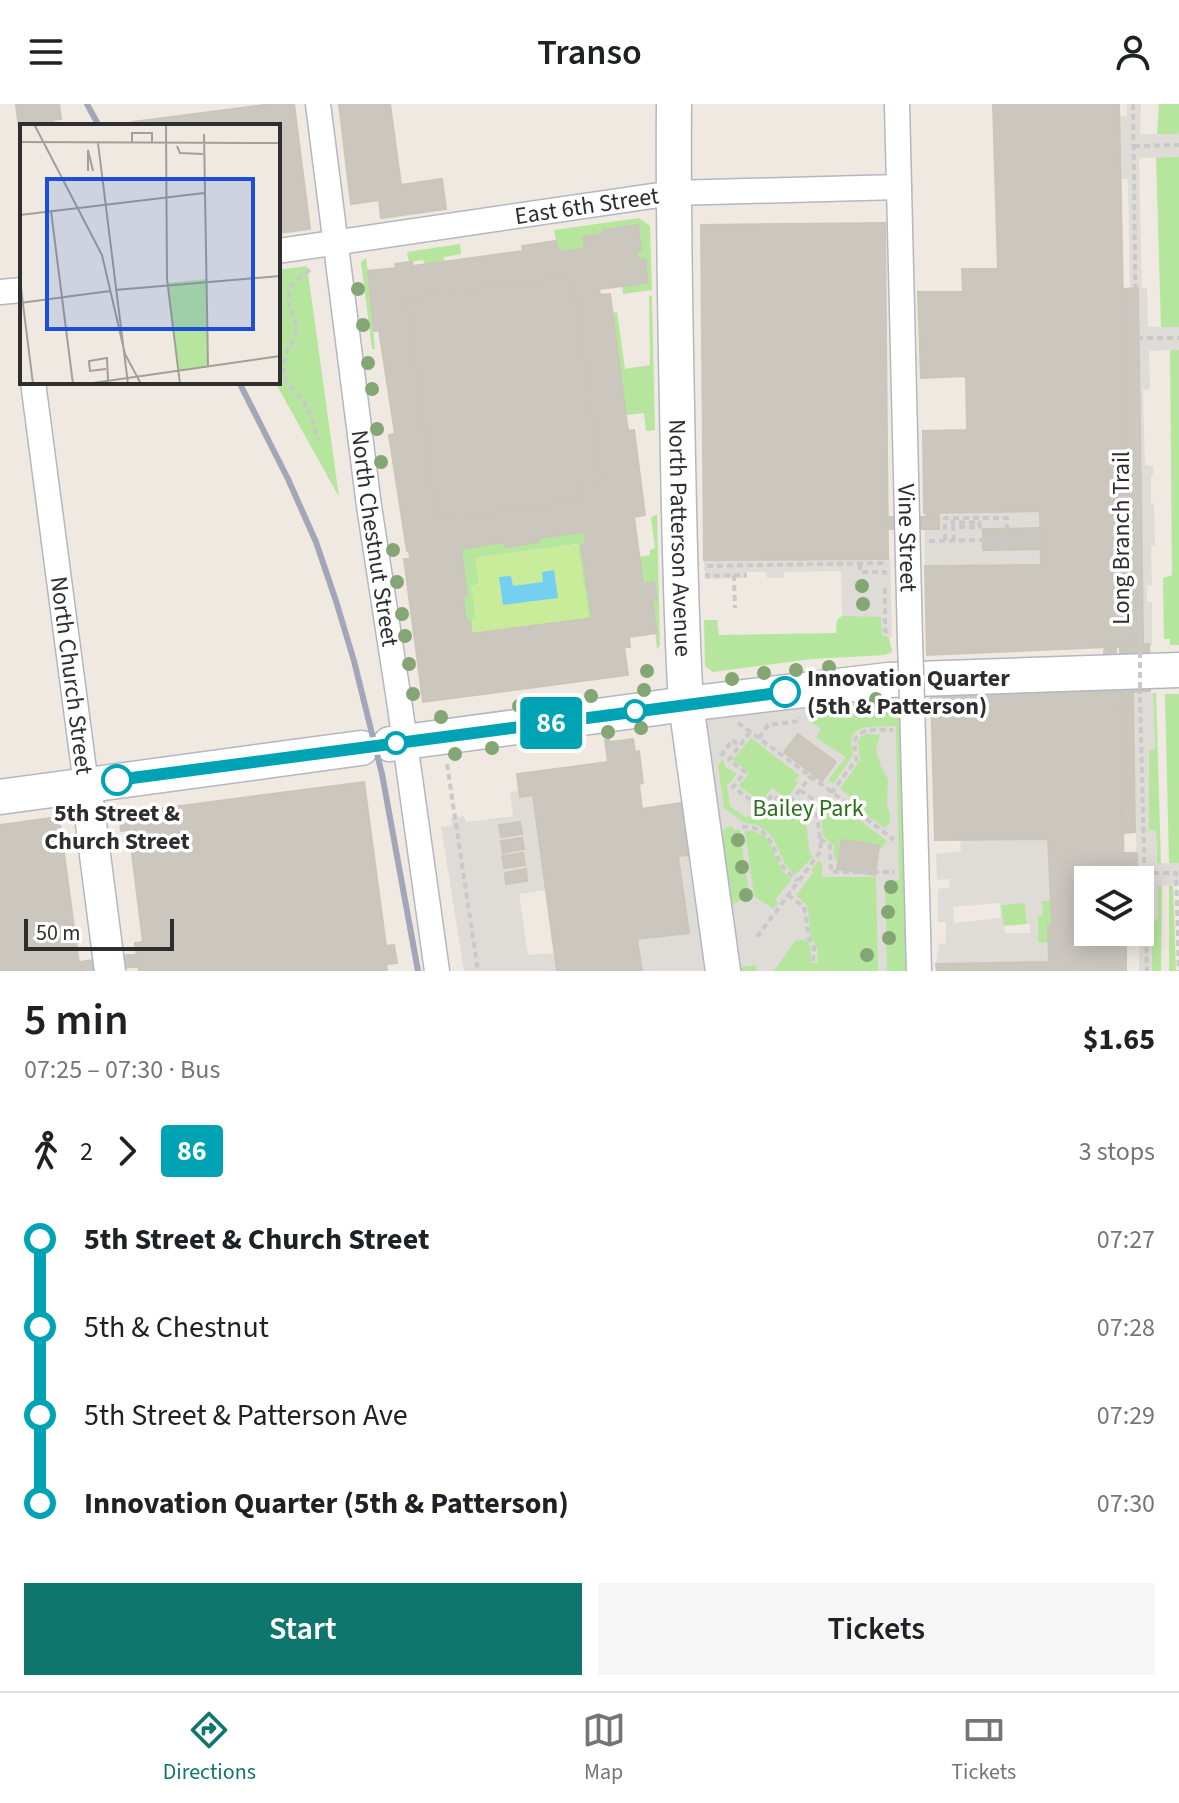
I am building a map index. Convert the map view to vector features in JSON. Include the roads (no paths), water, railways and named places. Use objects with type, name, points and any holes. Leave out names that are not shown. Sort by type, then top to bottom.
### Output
[{"type":"main road","name":"North Patterson Avenue","points":[[674,104],[673,193],[686,704],[723,971]]},
{"type":"main road","points":[[0,797],[686,704],[888,680],[1179,670]]},
{"type":"street","name":"North Chestnut Street","points":[[318,104],[369,506],[385,745],[437,971]]},
{"type":"street","name":"Vine Street","points":[[897,104],[903,638],[912,700],[919,971]]},
{"type":"street","name":"East 6th Street","points":[[280,251],[673,193],[899,187]]},
{"type":"street","points":[[0,292],[20,290]]},
{"type":"street","name":"North Church Street","points":[[33,384],[110,971]]},
{"type":"water","points":[[554,570],[558,598],[503,605],[499,577],[511,576],[513,586],[543,582],[542,572]]},
{"type":"railway","points":[[87,104],[98,124]]},
{"type":"railway","points":[[240,384],[316,542],[336,601],[382,774],[418,971]]},
{"type":"place","name":"Innovation Quarter (5th & Patterson)","points":[[785,692]]},
{"type":"place","name":"5th Street & Church Street","points":[[117,780]]},
{"type":"park label","name":"Bailey Park","points":[[808,808]]}]
